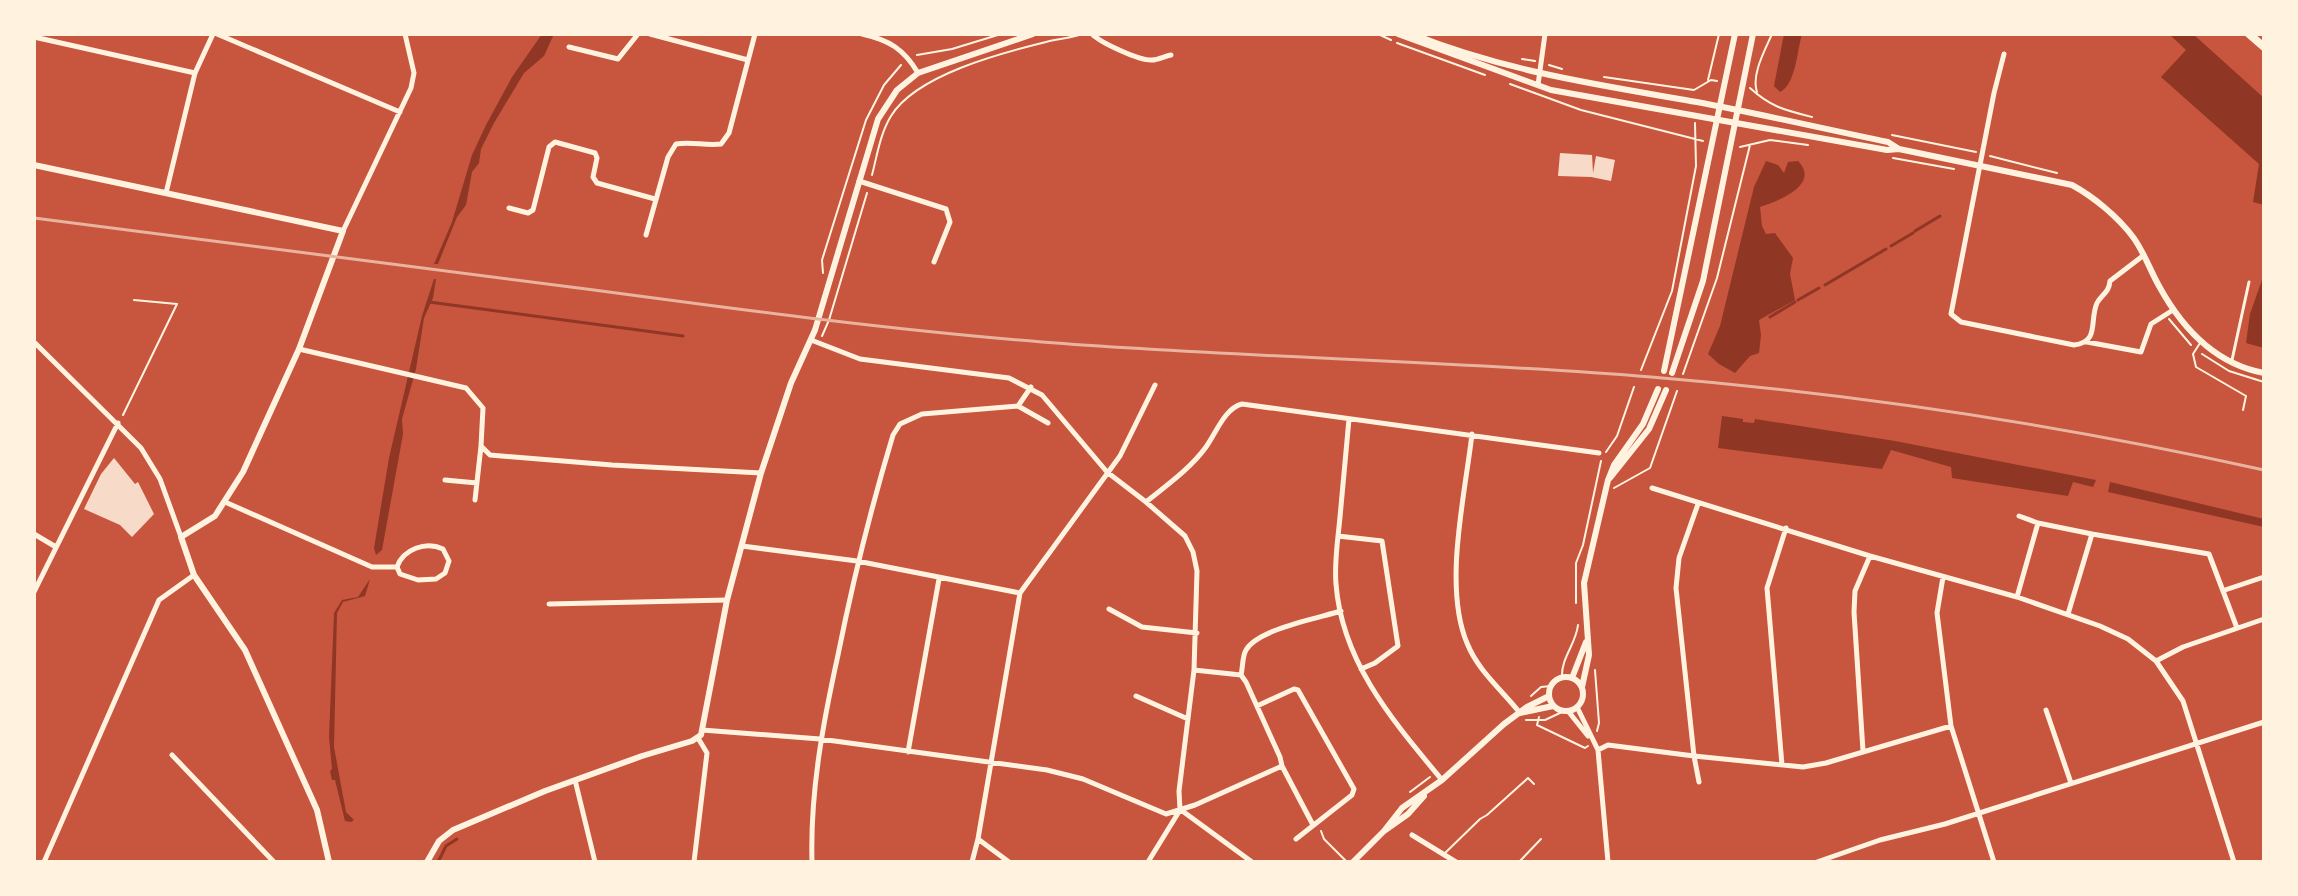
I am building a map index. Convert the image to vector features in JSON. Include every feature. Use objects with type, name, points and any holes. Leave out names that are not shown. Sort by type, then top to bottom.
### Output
[{"type":"highway","points":[[2249,34],[2264,47]]},
{"type":"street","points":[[166,193],[195,73],[215,34],[400,112]]},
{"type":"street","points":[[181,537],[209,522],[225,502],[264,430],[299,349],[343,231],[411,88],[414,73],[405,34]]},
{"type":"street","points":[[569,47],[618,59],[638,34]]},
{"type":"street","points":[[650,34],[748,60]]},
{"type":"street","points":[[646,235],[668,157],[676,144],[721,144],[729,133],[755,34]]},
{"type":"street","points":[[862,34],[884,39],[896,46],[909,58],[918,73]]},
{"type":"street","points":[[427,862],[439,841],[453,830],[575,780],[698,738],[727,600],[761,473],[791,383],[818,319],[878,119],[897,90],[918,73],[1033,34]]},
{"type":"street","points":[[1092,34],[1143,59],[1154,60],[1171,55]]},
{"type":"street","points":[[1398,34],[1538,85],[1586,98],[1887,150],[1899,149],[2054,180],[2082,190],[2128,231],[2144,255],[2169,312],[2200,342],[2231,363],[2264,373]]},
{"type":"street","points":[[1412,34],[1481,59],[1540,74],[1738,110],[1888,142],[1899,149]]},
{"type":"street","points":[[1538,85],[1545,34]]},
{"type":"street","points":[[1735,34],[1668,372],[1699,295],[1753,34]]},
{"type":"street","points":[[34,37],[195,73]]},
{"type":"street","points":[[2004,54],[1951,314],[1954,319],[2074,345],[2087,342],[2141,352],[2151,324],[2169,312]]},
{"type":"street","points":[[509,208],[528,213],[533,210],[549,147],[555,142],[595,153],[597,158],[593,177],[597,183],[655,199]]},
{"type":"street","points":[[34,165],[343,231]]},
{"type":"street","points":[[859,181],[946,209],[950,222],[934,262]]},
{"type":"street","points":[[2087,342],[2098,301],[2109,289],[2110,281],[2144,255]]},
{"type":"street","points":[[2231,363],[2249,282]]},
{"type":"street","points":[[811,340],[860,359],[1009,378],[1031,387],[1042,395],[1107,472],[1146,502],[1190,543],[1197,571],[1197,633],[1179,791],[1180,810],[1148,862]]},
{"type":"street","points":[[34,342],[118,423],[152,464],[175,516],[194,575],[245,650],[317,810],[329,862]]},
{"type":"street","points":[[299,349],[464,387],[470,392],[484,410],[475,500]]},
{"type":"street","points":[[972,862],[1020,593],[1120,456],[1155,385]]},
{"type":"street","points":[[1018,406],[1031,387]]},
{"type":"street","points":[[1566,711],[1577,707],[1583,697],[1588,660],[1584,583],[1608,480],[1614,465],[1662,390]]},
{"type":"street","points":[[1146,502],[1184,472],[1205,449],[1235,406],[1242,404],[1602,453]]},
{"type":"street","points":[[812,862],[813,807],[820,739],[857,561],[893,435],[900,424],[922,414],[1018,406],[1048,423]]},
{"type":"street","points":[[1349,419],[1335,575],[1341,611],[1361,669],[1390,718],[1442,780]]},
{"type":"street","points":[[34,592],[118,423]]},
{"type":"street","points":[[1472,434],[1457,561],[1458,608],[1467,643],[1478,663],[1521,717]]},
{"type":"street","points":[[481,446],[492,455],[761,473]]},
{"type":"street","points":[[445,480],[477,483]]},
{"type":"street","points":[[1652,488],[1870,556],[2017,597],[2116,632],[2156,661],[2183,701],[2234,862]]},
{"type":"street","points":[[225,502],[372,567],[397,567]]},
{"type":"street","points":[[1698,504],[1679,558],[1676,588],[1699,782]]},
{"type":"street","points":[[2019,516],[2092,534],[2209,554],[2237,628]]},
{"type":"street","points":[[2017,597],[2038,523]]},
{"type":"street","points":[[1782,765],[1767,588],[1786,528]]},
{"type":"street","points":[[34,534],[56,547]]},
{"type":"street","points":[[2068,614],[2092,534]]},
{"type":"street","points":[[1338,536],[1382,541],[1398,646],[1361,669]]},
{"type":"street","points":[[421,546],[438,546],[447,555],[446,570],[436,579],[418,580],[400,574],[397,567],[404,555],[421,546]]},
{"type":"street","points":[[742,546],[857,561],[1020,593]]},
{"type":"street","points":[[1863,751],[1854,612],[1855,591],[1870,556]]},
{"type":"street","points":[[45,862],[159,600],[194,575]]},
{"type":"street","points":[[1943,577],[1937,613],[1951,726],[1994,862]]},
{"type":"street","points":[[2225,590],[2264,577]]},
{"type":"street","points":[[908,752],[939,579]]},
{"type":"street","points":[[549,604],[727,600]]},
{"type":"street","points":[[1109,609],[1142,627],[1197,633]]},
{"type":"street","points":[[1313,825],[1282,766],[1241,675],[1245,653],[1254,642],[1282,629],[1341,611]]},
{"type":"street","points":[[2156,661],[2183,647],[2264,619]]},
{"type":"street","points":[[1572,678],[1582,658],[1587,634]]},
{"type":"street","points":[[1194,670],[1241,675]]},
{"type":"street","points":[[1553,706],[1549,696],[1551,686],[1559,678],[1572,678],[1582,687]]},
{"type":"street","points":[[1257,706],[1298,690],[1354,787],[1352,795],[1296,839]]},
{"type":"street","points":[[1136,696],[1188,719]]},
{"type":"street","points":[[1353,862],[1402,808],[1426,793],[1538,701],[1549,696]]},
{"type":"street","points":[[1521,717],[1553,706],[1566,711],[1594,743]]},
{"type":"street","points":[[1577,707],[1598,750],[1608,862]]},
{"type":"street","points":[[2046,710],[2071,783]]},
{"type":"street","points":[[1817,862],[2264,722]]},
{"type":"street","points":[[1598,750],[1608,745],[1803,767],[1951,726]]},
{"type":"street","points":[[702,730],[820,739],[991,761],[1083,779],[1166,814],[1282,766]]},
{"type":"street","points":[[694,862],[707,753],[698,738]]},
{"type":"street","points":[[172,755],[274,862]]},
{"type":"street","points":[[575,780],[595,862]]},
{"type":"street","points":[[1180,810],[1252,862]]},
{"type":"street","points":[[1412,835],[1456,862]]},
{"type":"street","points":[[978,839],[1009,862]]},
{"type":"lane","points":[[2200,342],[2193,358],[2198,370],[2246,396],[2243,410]]},
{"type":"lane","points":[[1444,854],[1528,778],[1534,784]]},
{"type":"lane","points":[[1519,862],[1541,839]]},
{"type":"path","points":[[829,320],[889,120],[896,108],[913,94],[965,67],[1040,43],[1082,34]]},
{"type":"path","points":[[1378,34],[1487,76]]},
{"type":"path","points":[[1698,103],[1700,92],[1709,77],[1719,34]]},
{"type":"path","points":[[1762,116],[1763,104],[1754,85],[1772,34]]},
{"type":"path","points":[[1505,82],[1581,110],[1713,143]]},
{"type":"path","points":[[1641,370],[1672,291],[1696,166],[1696,117]]},
{"type":"path","points":[[1683,374],[1717,278],[1751,143],[1760,128]]},
{"type":"path","points":[[1730,146],[1743,148],[1751,143],[1770,140],[1810,145]]},
{"type":"path","points":[[1891,158],[1979,174]]},
{"type":"path","points":[[118,423],[177,304],[134,300]]},
{"type":"path","points":[[2169,312],[2195,349],[2229,371],[2264,382]]},
{"type":"path","points":[[1602,453],[1617,436],[1634,387]]},
{"type":"path","points":[[1612,491],[1618,484],[1650,468],[1677,391]]},
{"type":"path","points":[[1537,722],[1537,725],[1585,748],[1594,743],[1599,723],[1594,666]]},
{"type":"path","points":[[1528,698],[1541,687],[1551,686]]},
{"type":"path","points":[[1533,694],[1538,701]]},
{"type":"path","points":[[1537,722],[1543,715],[1541,709]]},
{"type":"path","points":[[1521,717],[1537,722],[1566,711]]},
{"type":"path","points":[[1313,825],[1345,860]]},
{"type":"shaded area","points":[[542,34],[554,34],[544,56],[524,73],[494,123],[481,149],[479,163],[472,172],[466,205],[457,217],[438,264],[434,264],[452,222],[472,155],[486,125],[512,77]]},
{"type":"shaded area","points":[[1784,34],[1802,34],[1793,75],[1780,92],[1774,86]]},
{"type":"shaded area","points":[[2169,34],[2193,34],[2264,98],[2264,205],[2253,202],[2259,164],[2161,77],[2186,50]]},
{"type":"shaded area","points":[[1766,161],[1778,165],[1784,173],[1788,162],[1798,161],[1804,170],[1801,185],[1794,191],[1760,207],[1766,234],[1775,233],[1793,258],[1790,274],[1795,300],[1759,320],[1759,353],[1750,356],[1735,373],[1708,354],[1720,326],[1754,187]]},
{"type":"shaded area","points":[[2264,274],[2264,348],[2246,343],[2250,314]]},
{"type":"shaded area","points":[[434,279],[433,298],[424,318],[416,369],[402,419],[403,434],[382,550],[376,555],[374,548],[389,458],[422,316]]},
{"type":"shaded area","points":[[1722,416],[1743,419],[1743,422],[1754,423],[1755,419],[1895,441],[2096,480],[2093,487],[2073,482],[2068,496],[1952,478],[1951,467],[1891,450],[1882,469],[1718,448]]},
{"type":"shaded area","points":[[2110,482],[2264,519],[2264,527],[2108,492]]},
{"type":"shaded area","points":[[370,579],[365,596],[343,602],[337,613],[334,747],[346,812],[354,820],[351,822],[345,821],[330,771],[334,613],[342,600],[358,597]]},
{"type":"building","points":[[1560,153],[1592,155],[1593,173],[1596,156],[1615,160],[1611,181],[1558,176]]},
{"type":"building","points":[[114,458],[135,484],[138,482],[154,514],[132,537],[120,525],[84,509],[101,474]]},
{"type":"waterway","points":[[1915,231],[1940,216]]},
{"type":"waterway","points":[[1891,246],[1913,233]]},
{"type":"waterway","points":[[1825,285],[1886,249]]},
{"type":"waterway","points":[[1798,300],[1819,288]]},
{"type":"waterway","points":[[429,302],[683,336]]},
{"type":"waterway","points":[[1770,317],[1795,302]]},
{"type":"waterway","points":[[438,862],[446,846],[457,839]]},
{"type":"railway","points":[[34,218],[930,332],[1118,347],[1575,371],[1805,392],[2036,425],[2264,470]]}]
